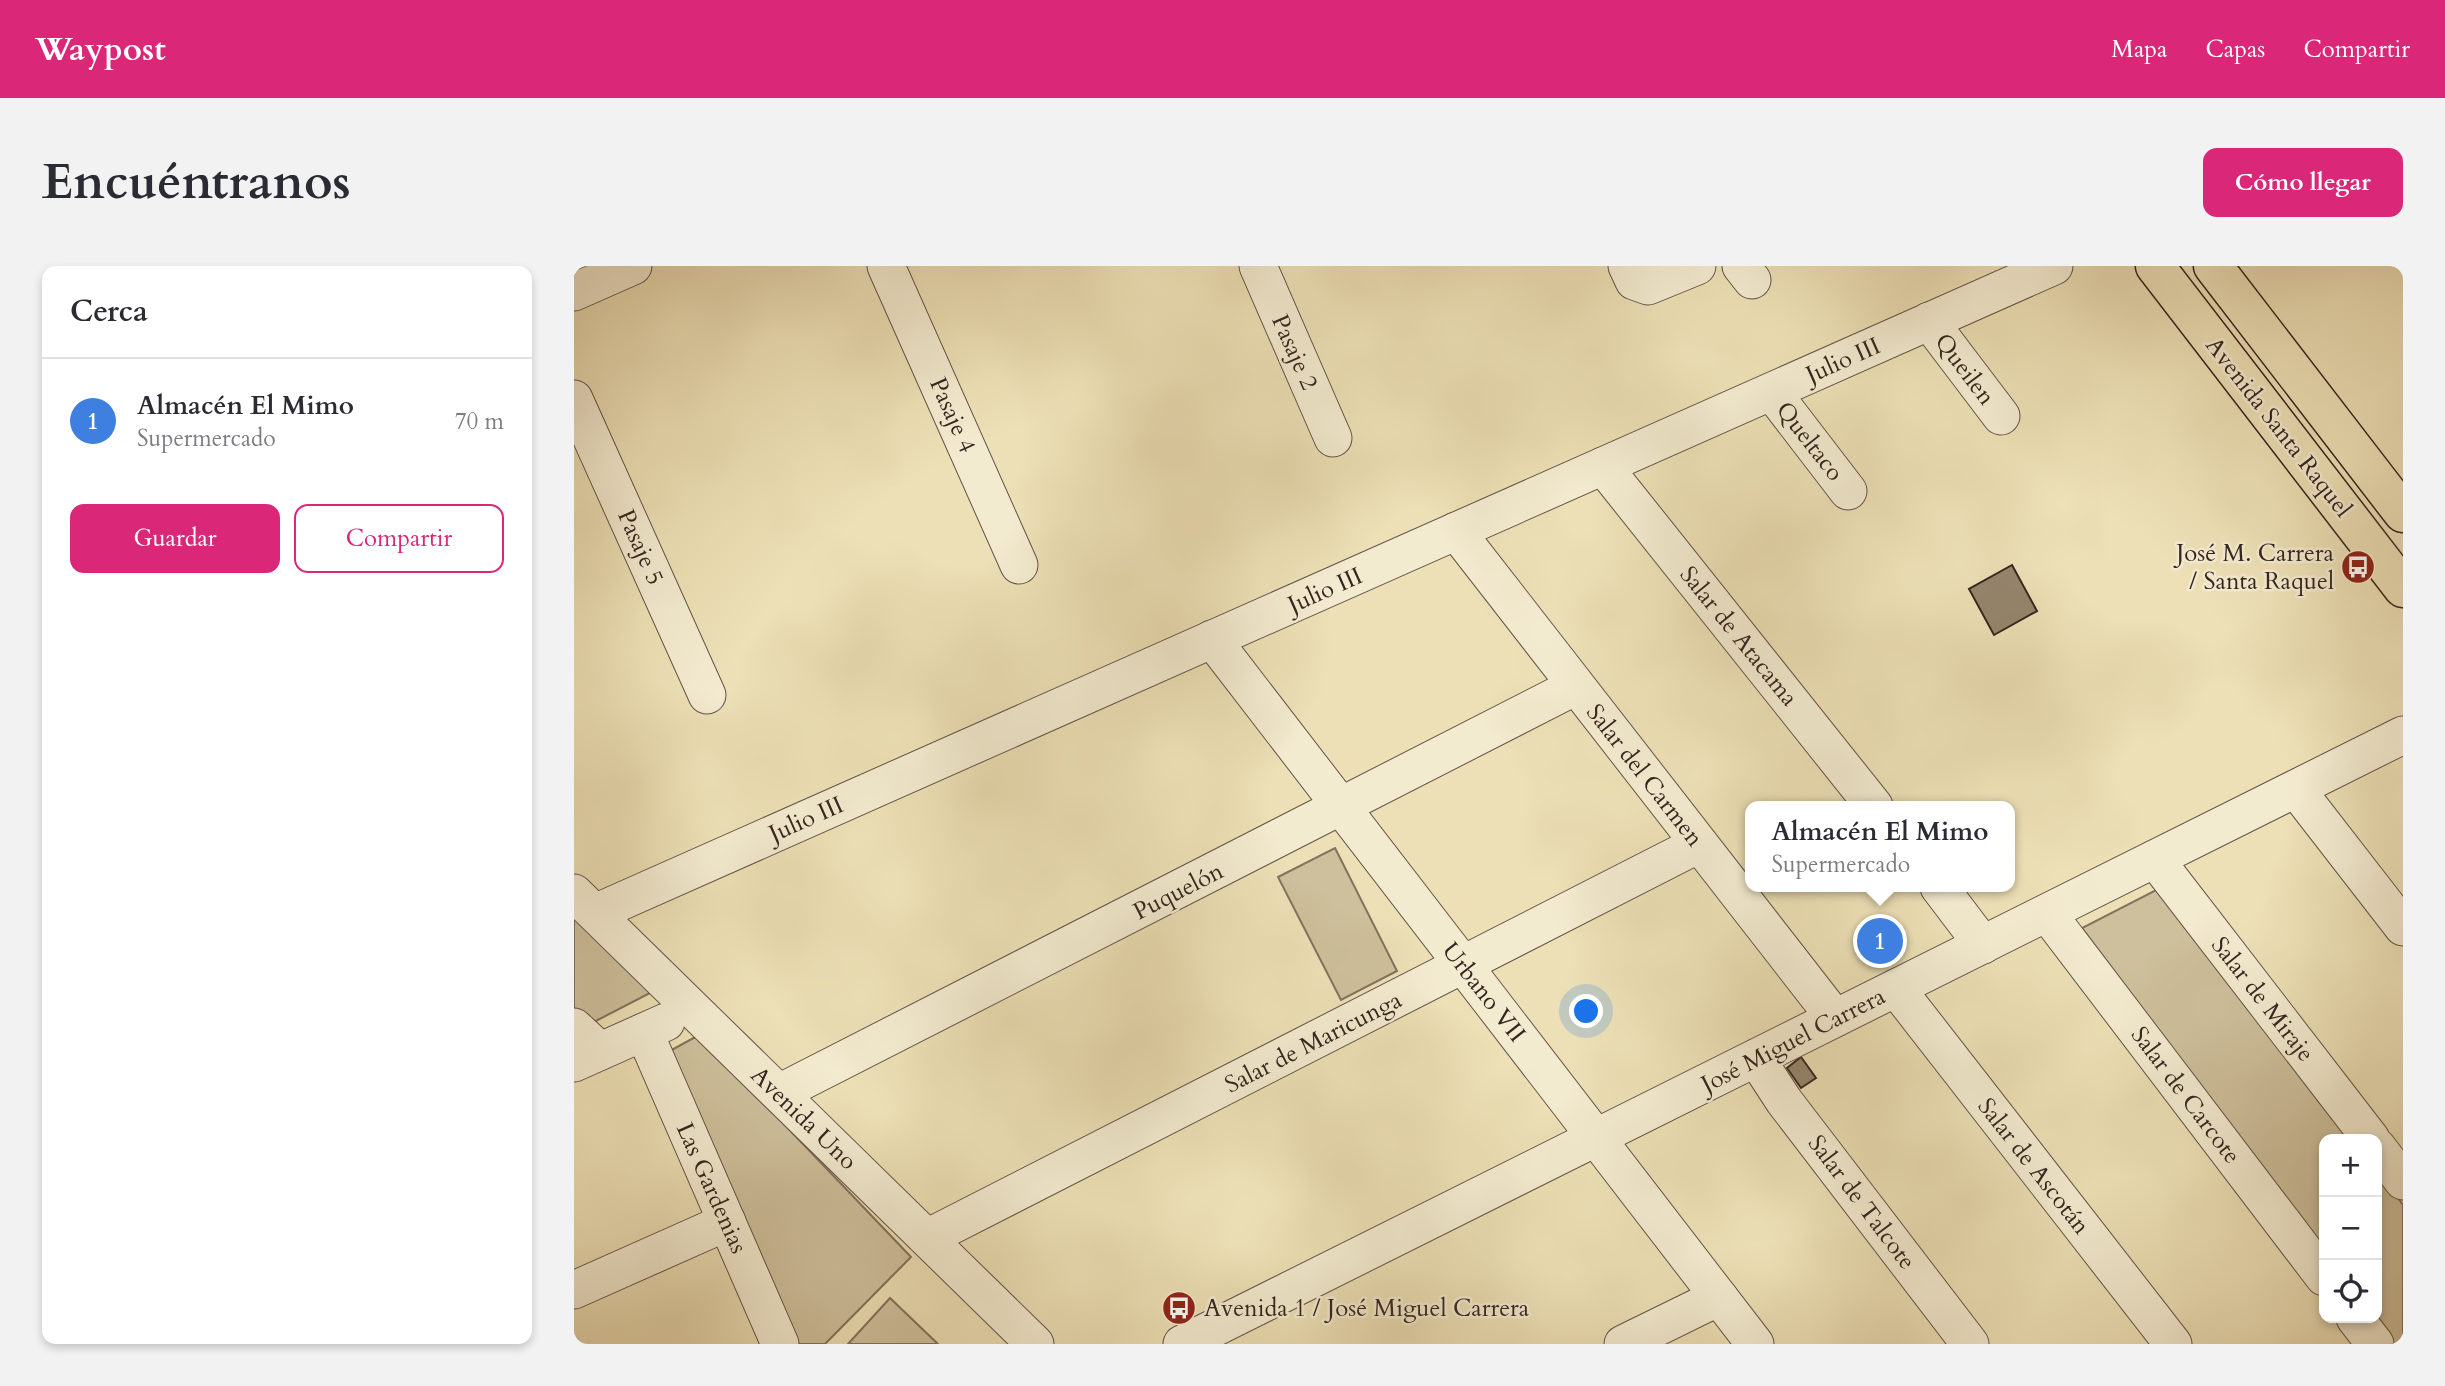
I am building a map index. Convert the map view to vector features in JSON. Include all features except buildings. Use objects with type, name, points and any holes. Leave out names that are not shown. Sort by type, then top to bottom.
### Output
[{"type":"main road","name":"Avenida Santa Raquel","points":[[2155,266],[2403,588]]},
{"type":"main road","name":"Avenida Santa Raquel","points":[[2213,266],[2403,513]]},
{"type":"street","points":[[574,292],[633,266]]},
{"type":"street","name":"Pasaje 4","points":[[886,266],[1019,565]]},
{"type":"street","name":"Pasaje 2","points":[[1258,266],[1333,438]]},
{"type":"street","points":[[1626,266],[1634,281],[1648,286],[1697,266]]},
{"type":"street","name":"Julio III","points":[[584,903],[1212,639],[2054,266]]},
{"type":"street","name":"Queilen","points":[[1929,321],[2001,416]]},
{"type":"street","name":"Queltaco","points":[[1772,392],[1848,491]]},
{"type":"street","name":"Pasaje 5","points":[[574,399],[707,695]]},
{"type":"street","name":"Salar de Atacama","points":[[1603,466],[1870,801]]},
{"type":"street","name":"Salar del Carmen","points":[[1455,531],[1835,1018]]},
{"type":"street","name":"Urbano VII","points":[[1212,639],[1755,1344]]},
{"type":"street","name":"Puquelón","points":[[779,1093],[1342,808],[1576,686]]},
{"type":"street","name":"José Miguel Carrera","points":[[1182,1344],[2403,736]]},
{"type":"street","points":[[2296,789],[2403,927]]},
{"type":"street","name":"Salar de Maricunga","points":[[927,1238],[1699,844]]},
{"type":"street","name":"Salar de Miraje","points":[[2155,859],[2367,1134]]},
{"type":"street","points":[[1943,892],[1983,944]]},
{"type":"street","name":"Avenida Uno","points":[[584,903],[1035,1344]]},
{"type":"street","name":"Salar de Carcote","points":[[2047,913],[2319,1270]]},
{"type":"street","name":"Salar de Ascotán","points":[[1895,988],[2173,1344]]},
{"type":"street","points":[[574,1027],[587,1057],[694,1009]]},
{"type":"street","name":"Las Gardenias","points":[[644,1032],[780,1344]]},
{"type":"street","name":"Salar de Talcote","points":[[1756,1058],[1784,1101],[1970,1344]]},
{"type":"street","points":[[2382,1154],[2403,1181]]},
{"type":"street","points":[[574,1290],[727,1222]]},
{"type":"street","points":[[1623,1344],[1719,1297]]},
{"type":"street","points":[[2359,1323],[2375,1344]]},
{"type":"shaded area","points":[[1335,848],[1397,971],[1341,1000],[1278,877]]},
{"type":"shaded area","points":[[2164,886],[2350,1134],[2319,1134],[2319,1245],[2082,928]]},
{"type":"shaded area","points":[[574,914],[652,992],[588,1025],[574,1011]]},
{"type":"shaded area","points":[[699,1035],[911,1257],[825,1344],[797,1344],[666,1053]]},
{"type":"shaded area","points":[[2382,1177],[2403,1205],[2403,1344],[2393,1344],[2380,1323]]},
{"type":"shaded area","points":[[890,1298],[938,1344],[848,1344]]},
{"type":"place","name":"José M. Carrera / Santa Raquel","points":[[2358,567]]},
{"type":"place","name":"Almacén El Mimo","points":[[1880,941]]},
{"type":"place","name":"Avenida 1 / José Miguel Carrera","points":[[1179,1308]]}]
